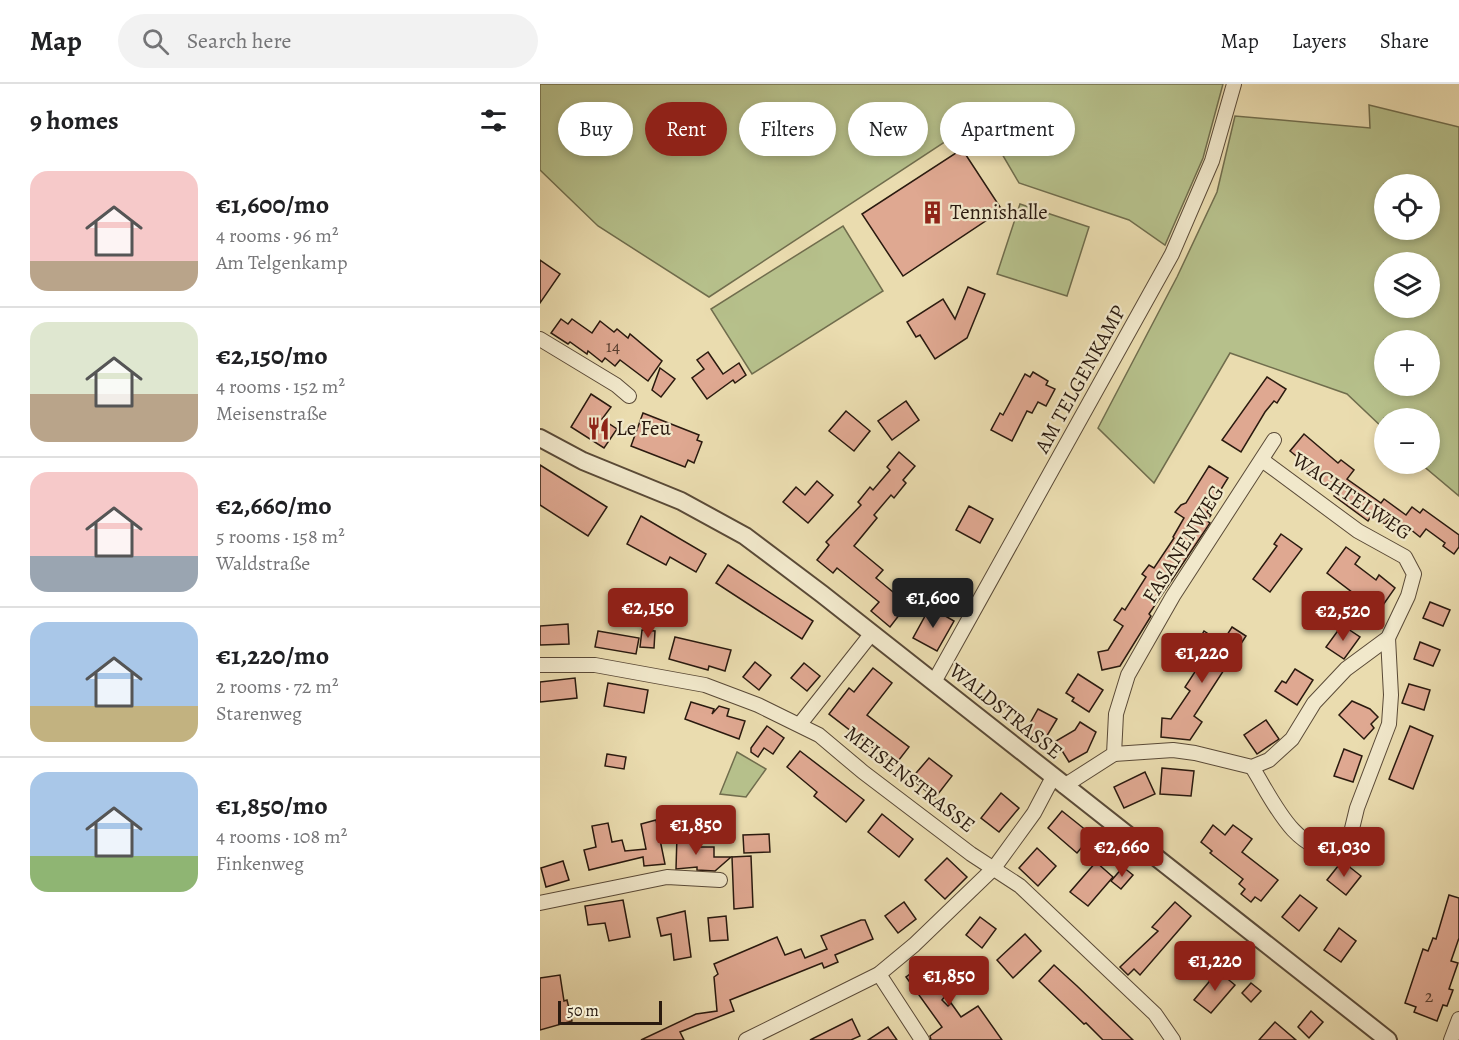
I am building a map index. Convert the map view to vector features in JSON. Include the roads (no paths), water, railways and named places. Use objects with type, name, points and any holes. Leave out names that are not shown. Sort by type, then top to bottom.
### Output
[{"type":"street","name":"AM TELGENKAMP","points":[[934,682],[1167,264],[1212,161],[1234,84]]},
{"type":"street","points":[[540,339],[616,385],[629,396]]},
{"type":"street","name":"WALDSTRASSE","points":[[540,438],[583,461],[681,501],[745,536],[872,633],[1387,1040]]},
{"type":"street","name":"FASANENWEG","points":[[1114,754],[1116,714],[1128,675],[1173,596],[1274,440]]},
{"type":"street","name":"WACHTELWEG","points":[[1262,460],[1358,531],[1405,557],[1414,574],[1408,596],[1388,638],[1346,669],[1314,703],[1292,739],[1269,760],[1252,767],[1266,793],[1300,839],[1324,851],[1337,851],[1349,841],[1357,808],[1389,724],[1392,695],[1388,638]]},
{"type":"street","points":[[800,724],[872,633]]},
{"type":"street","name":"MEISENSTRASSE","points":[[540,665],[595,665],[705,685],[800,724],[819,735],[863,772],[1020,886],[1155,1014],[1165,1037]]},
{"type":"street","points":[[746,1040],[879,974],[980,884],[1058,781],[1114,754],[1173,750],[1252,767]]},
{"type":"street","points":[[540,903],[667,877],[720,880]]},
{"type":"street","points":[[879,974],[922,1040]]},
{"type":"street","points":[[1451,1040],[1459,1018]]},
{"type":"place","name":"Tennishalle","points":[[932,212]]},
{"type":"place","name":"Le Feu","points":[[598,428]]}]
